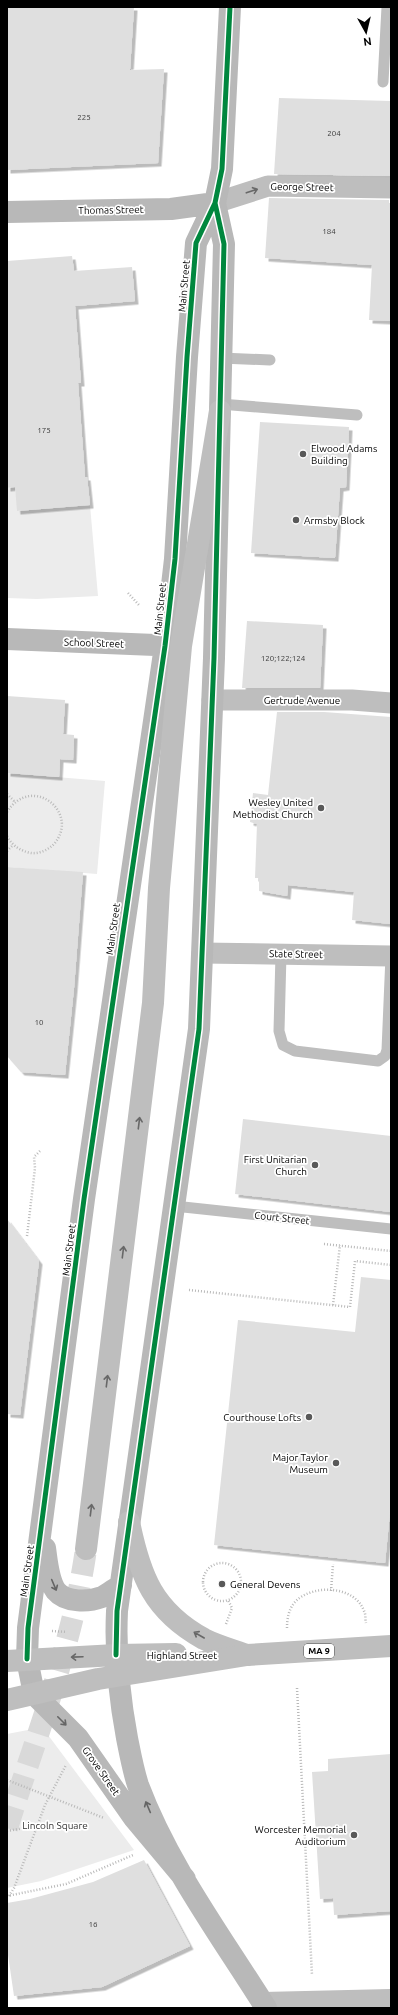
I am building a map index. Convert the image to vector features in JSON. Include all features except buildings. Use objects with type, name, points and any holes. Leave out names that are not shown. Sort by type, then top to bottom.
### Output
[{"type":"main road","name":"Main Street","points":[[17,1660],[28,1628],[42,1534],[84,1199],[173,646],[175,559],[187,357],[196,243],[215,203],[222,169],[230,7]]},
{"type":"main road","name":"Main Street","points":[[117,1665],[117,1611],[199,1029],[212,700],[224,244],[215,203]]},
{"type":"main road","name":"Thomas Street","points":[[7,212],[171,209],[215,203]]},
{"type":"main road","points":[[86,1549],[153,1003],[173,646],[220,408]]},
{"type":"main road","name":"School Street","points":[[7,639],[173,646]]},
{"type":"main road","points":[[129,1522],[138,1562],[145,1580],[168,1612],[187,1628],[206,1639],[247,1656]]},
{"type":"main road","points":[[42,1534],[51,1581],[56,1591],[69,1599],[88,1601],[103,1596],[121,1585]]},
{"type":"main road","name":"Highland Street","points":[[117,1665],[391,1646]]},
{"type":"main road","points":[[17,1660],[34,1694]]},
{"type":"main road","name":"MA 9","points":[[17,1660],[117,1665]]},
{"type":"main road","name":"MA 9","points":[[7,1700],[34,1694],[117,1665]]},
{"type":"main road","name":"Grove Street","points":[[117,1665],[128,1745],[138,1784],[150,1814],[185,1879],[265,2006]]},
{"type":"main road","name":"Grove Street","points":[[34,1694],[78,1738],[134,1818],[185,1879]]},
{"type":"main road","points":[[265,2006],[391,2000]]},
{"type":"street","name":"George Street","points":[[215,203],[268,186],[391,188]]},
{"type":"street","name":"Gertrude Avenue","points":[[212,700],[352,700],[391,702]]},
{"type":"street","name":"State Street","points":[[202,953],[391,956]]},
{"type":"lane","points":[[382,82],[387,7]]},
{"type":"lane","points":[[221,358],[270,360]]},
{"type":"lane","points":[[220,408],[357,415]]},
{"type":"lane","points":[[281,954],[279,1031],[283,1045],[295,1051],[378,1061],[385,1056],[387,1050],[391,956]]},
{"type":"lane","name":"Court Street","points":[[174,1206],[391,1229]]},
{"type":"path","points":[[128,594],[139,605]]},
{"type":"path","points":[[7,794],[15,802]]},
{"type":"path","points":[[7,812],[15,802],[28,796],[37,796],[54,804],[62,820],[58,838],[44,851],[35,853],[25,852],[13,844],[7,836]]},
{"type":"path","points":[[7,851],[13,844]]},
{"type":"path","points":[[27,1236],[35,1168],[34,1157],[40,1151]]},
{"type":"path","points":[[324,1244],[391,1251]]},
{"type":"path","points":[[332,1305],[340,1245]]},
{"type":"path","points":[[189,1290],[350,1307],[355,1261],[391,1265]]},
{"type":"path","points":[[216,1564],[228,1564],[237,1570],[240,1576],[241,1581],[238,1592],[228,1600],[215,1599],[205,1590],[204,1578],[207,1571],[216,1564]]},
{"type":"path","points":[[331,1590],[333,1564]]},
{"type":"path","points":[[287,1629],[287,1618],[291,1607],[297,1600],[307,1593],[331,1590],[348,1593],[358,1602],[364,1611],[366,1623]]},
{"type":"path","points":[[224,1628],[232,1608],[228,1600]]},
{"type":"path","points":[[296,1688],[312,1975]]},
{"type":"path","points":[[8,1896],[14,1888],[38,1826],[67,1764]]},
{"type":"path","points":[[7,1780],[50,1798],[110,1820]]},
{"type":"path","points":[[7,1831],[38,1826]]},
{"type":"path","points":[[8,1896],[66,1884],[136,1854]]},
{"type":"green space","points":[[15,487],[18,511],[90,505],[98,596],[37,599],[7,598],[7,488]]},
{"type":"green space","points":[[7,773],[105,781],[97,874],[7,867]]},
{"type":"green space","name":"Lincoln Square","points":[[33,1729],[48,1735],[134,1850],[41,1881],[7,1888],[7,1734]]},
{"type":"tunnel","points":[[7,1828],[63,1655],[80,1584],[86,1549]]},
{"type":"cycle path","points":[[27,1659],[28,1628],[84,1199],[165,646],[175,559],[187,357],[196,243],[215,203],[222,169],[230,7]]},
{"type":"cycle path","points":[[116,1655],[117,1611],[199,1029],[214,658],[224,244],[215,203]]},
{"type":"place","name":"Elwood Adams Building","points":[[303,454]]},
{"type":"place","name":"Armsby Block","points":[[296,520]]},
{"type":"place","name":"Wesley United Methodist Church","points":[[321,808]]},
{"type":"place","name":"First Unitarian Church","points":[[315,1165]]},
{"type":"place","name":"Courthouse Lofts","points":[[309,1417]]},
{"type":"place","name":"Major Taylor Museum","points":[[336,1463]]},
{"type":"place","name":"General Devens","points":[[222,1584]]},
{"type":"place","name":"Worcester Memorial Auditorium","points":[[354,1835]]}]
